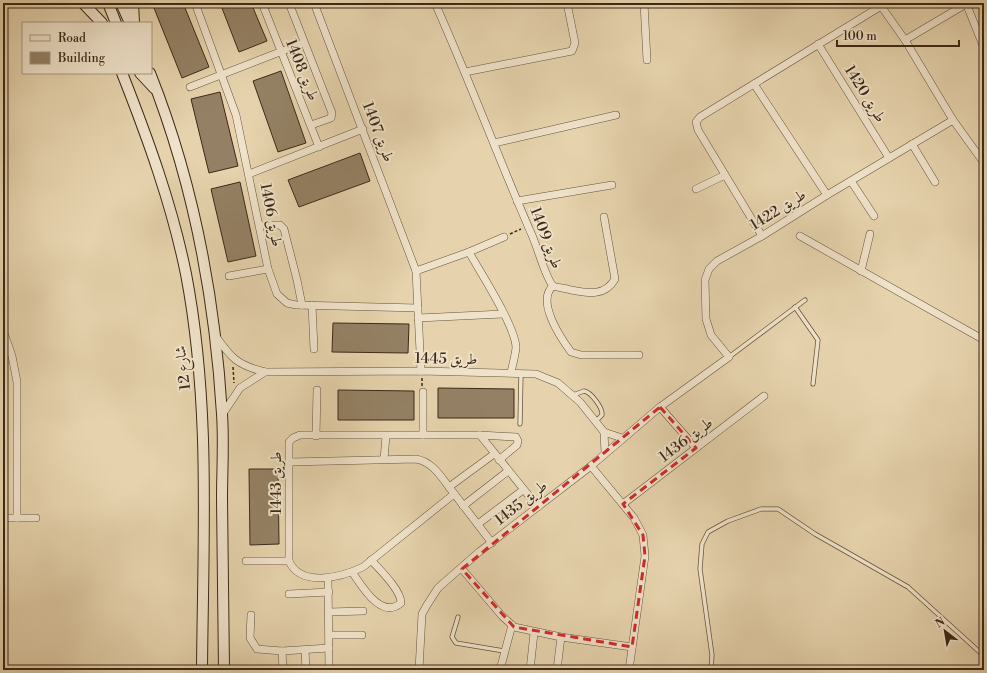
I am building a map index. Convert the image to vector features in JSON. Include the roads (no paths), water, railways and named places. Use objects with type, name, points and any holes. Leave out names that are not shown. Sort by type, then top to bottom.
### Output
[{"type":"street","points":[[83,3],[101,22]]},
{"type":"street","points":[[93,3],[102,22]]},
{"type":"street","points":[[108,3],[116,22]]},
{"type":"street","points":[[122,3],[130,22]]},
{"type":"street","points":[[133,3],[134,22]]},
{"type":"street","name":"طريق 1406","points":[[195,3],[236,115],[268,269],[278,294],[286,303],[302,306],[418,308]]},
{"type":"street","name":"طريق 1408","points":[[262,3],[319,147]]},
{"type":"street","points":[[289,3],[332,112],[331,118],[310,126]]},
{"type":"street","name":"طريق 1407","points":[[314,3],[416,271],[421,371]]},
{"type":"street","name":"طريق 1409","points":[[435,3],[466,72],[550,282],[553,286],[584,294],[601,291],[611,286],[615,279],[604,217]]},
{"type":"street","points":[[466,72],[570,52],[575,46],[567,3]]},
{"type":"street","points":[[644,3],[647,60]]},
{"type":"street","points":[[905,40],[966,3],[984,48]]},
{"type":"street","points":[[762,236],[696,127],[696,122],[700,117],[884,4],[953,120],[983,162]]},
{"type":"street","points":[[190,87],[304,43]]},
{"type":"street","name":"طريق 1420","points":[[818,44],[889,158]]},
{"type":"street","name":"شارع 12","points":[[122,74],[167,195],[186,274],[197,359],[204,431],[202,670]]},
{"type":"street","points":[[141,74],[157,91]]},
{"type":"street","points":[[150,74],[174,140],[189,198],[208,288],[215,335],[222,416],[224,670]]},
{"type":"street","points":[[754,84],[827,194]]},
{"type":"street","points":[[494,143],[616,115]]},
{"type":"street","name":"طريق 1422","points":[[729,357],[712,335],[706,319],[706,274],[717,261],[762,236],[827,194],[953,120]]},
{"type":"street","points":[[249,174],[363,129]]},
{"type":"street","points":[[912,144],[935,182]]},
{"type":"street","points":[[696,189],[725,175]]},
{"type":"street","points":[[851,181],[874,216]]},
{"type":"street","points":[[517,200],[612,185]]},
{"type":"street","points":[[260,225],[280,225],[284,228],[302,306]]},
{"type":"street","points":[[861,271],[870,234]]},
{"type":"street","points":[[800,236],[984,340]]},
{"type":"street","points":[[416,271],[469,252],[504,237]]},
{"type":"street","points":[[469,252],[511,330],[516,347],[511,372]]},
{"type":"street","points":[[230,276],[268,269]]},
{"type":"street","points":[[553,286],[546,296],[547,308],[571,352],[581,355],[639,355]]},
{"type":"street","points":[[312,305],[314,349]]},
{"type":"street","points":[[418,318],[503,314]]},
{"type":"street","points":[[3,331],[12,356],[17,382],[17,518]]},
{"type":"street","name":"طريق 1445","points":[[215,335],[233,359],[248,368],[265,372],[421,371],[511,372],[536,374],[558,382],[573,395],[604,432]]},
{"type":"street","name":"طريق 1435","points":[[419,670],[421,625],[426,604],[438,588],[492,542],[591,466],[605,452],[660,407],[689,388],[729,357]]},
{"type":"street","name":"طريق 1445","points":[[222,416],[234,394],[246,383],[265,372]]},
{"type":"street","points":[[316,436],[317,390]]},
{"type":"street","points":[[422,435],[423,392]]},
{"type":"street","name":"طريق 1436","points":[[623,504],[764,396]]},
{"type":"street","points":[[660,407],[696,448]]},
{"type":"street","points":[[605,452],[604,432],[622,438]]},
{"type":"street","name":"طريق 1443","points":[[289,561],[289,442],[293,438],[300,435],[480,435],[516,437],[518,441],[516,445],[499,460]]},
{"type":"street","points":[[480,435],[538,507]]},
{"type":"street","points":[[384,459],[386,436]]},
{"type":"street","points":[[449,487],[494,454]]},
{"type":"street","points":[[290,462],[384,459],[424,461],[432,467],[449,487],[492,542]]},
{"type":"street","points":[[591,466],[634,518],[643,535],[645,556],[629,670]]},
{"type":"street","points":[[463,506],[508,471]]},
{"type":"street","points":[[478,524],[523,490]]},
{"type":"street","points":[[246,561],[289,561],[292,569],[297,573],[306,576],[328,578],[352,572],[371,560],[454,494]]},
{"type":"street","points":[[3,518],[36,518]]},
{"type":"street","points":[[352,572],[374,602],[394,608],[398,606],[401,603],[401,599],[396,590],[371,560]]},
{"type":"street","points":[[462,569],[502,616],[512,625],[534,633],[561,638],[632,647]]},
{"type":"street","points":[[328,578],[329,670]]},
{"type":"street","points":[[289,594],[329,592]]},
{"type":"street","points":[[329,612],[362,611]]},
{"type":"street","points":[[251,615],[250,638],[257,649],[282,651],[329,648]]},
{"type":"street","points":[[500,670],[512,625]]},
{"type":"street","points":[[530,670],[534,633]]},
{"type":"street","points":[[329,635],[362,635]]},
{"type":"street","points":[[557,670],[561,638]]},
{"type":"street","points":[[305,650],[306,670]]},
{"type":"street","points":[[282,651],[283,670]]},
{"type":"lane","points":[[729,357],[805,300]]},
{"type":"lane","points":[[795,307],[818,340],[813,384]]},
{"type":"lane","points":[[520,424],[521,373]]},
{"type":"lane","points":[[573,395],[584,391],[590,393],[603,411],[602,415],[596,421]]},
{"type":"lane","points":[[711,670],[712,654],[700,569],[702,544],[708,532],[728,521],[761,509],[778,509],[815,534],[908,587],[984,656]]},
{"type":"lane","points":[[458,617],[452,637],[456,643],[504,651]]}]
